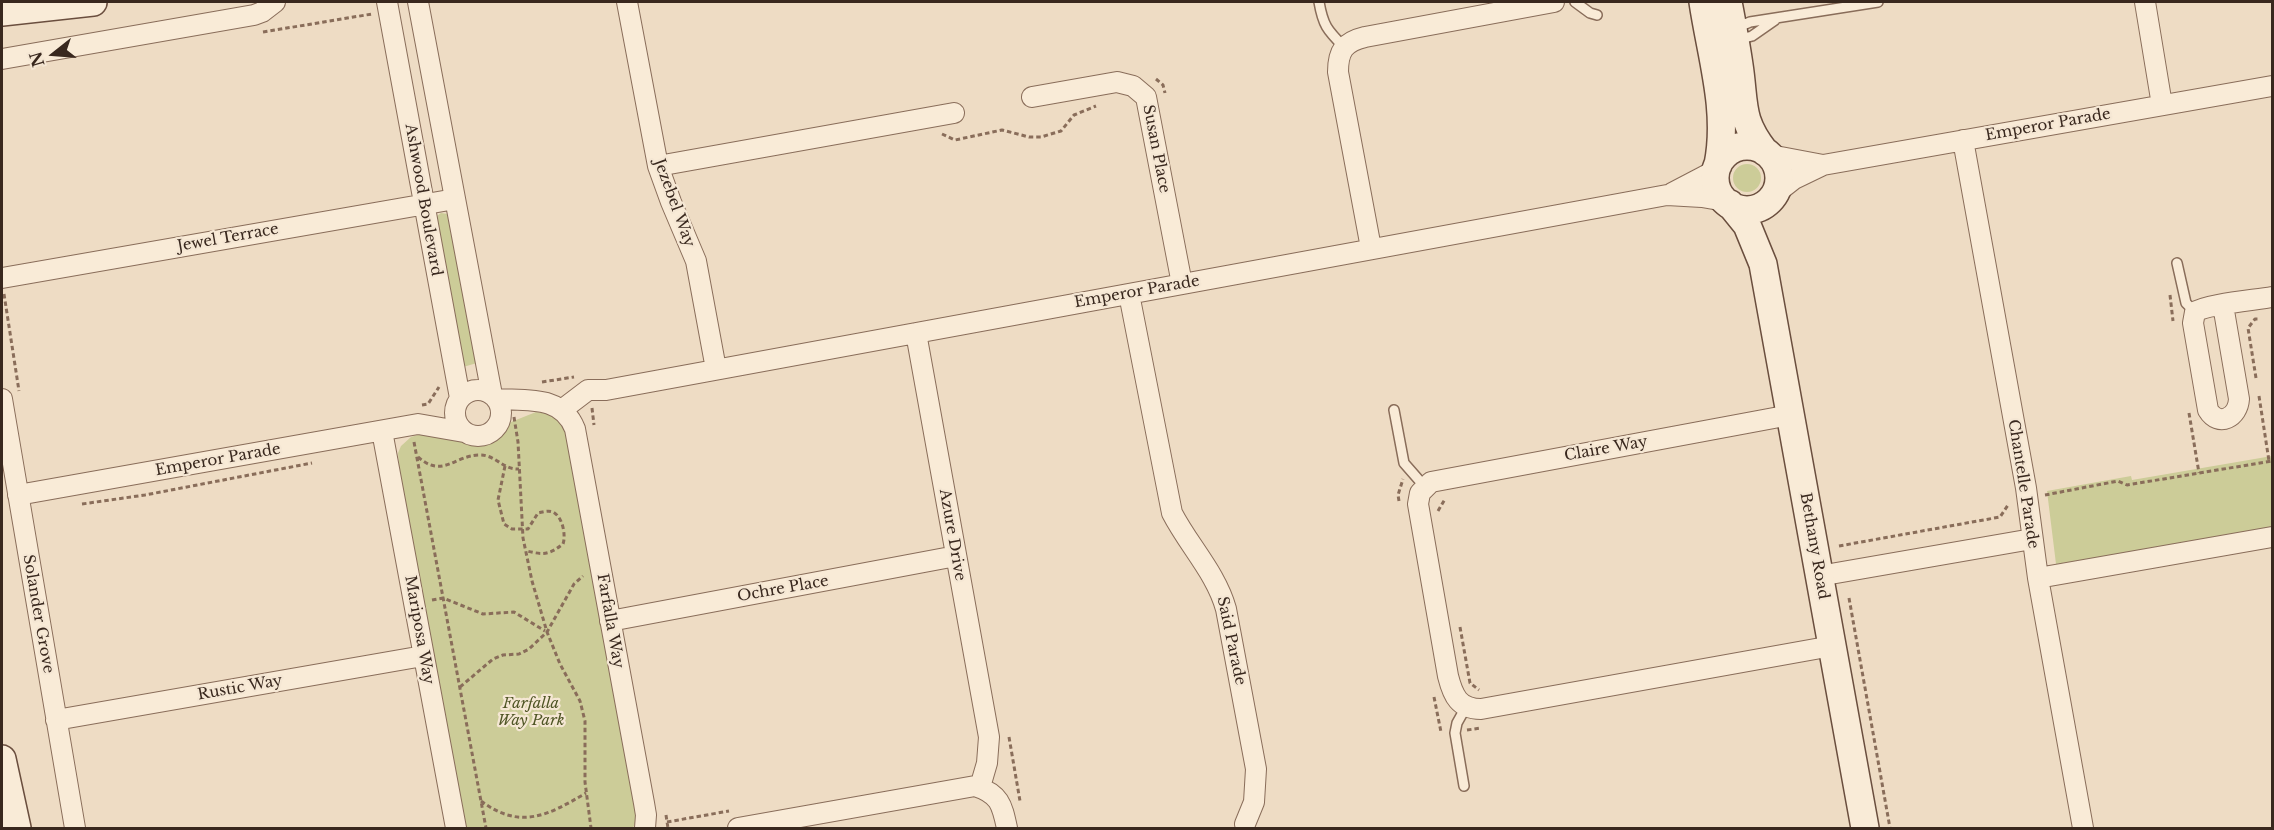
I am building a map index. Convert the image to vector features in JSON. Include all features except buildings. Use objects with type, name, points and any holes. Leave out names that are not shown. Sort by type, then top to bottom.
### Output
[{"type":"street","points":[[2,12],[93,2]]},
{"type":"street","points":[[2,59],[254,15],[270,8],[275,2]]},
{"type":"street","name":"Ashwood Boulevard","points":[[387,2],[459,400]]},
{"type":"street","name":"Ashwood Boulevard","points":[[418,2],[494,397]]},
{"type":"street","name":"Jezebel Way","points":[[627,2],[658,166],[696,261],[716,369]]},
{"type":"street","points":[[1371,248],[1338,72],[1338,60],[1344,47],[1354,40],[1554,2]]},
{"type":"street","points":[[1703,2],[1723,37],[1745,118],[1752,134],[1778,170],[1779,178],[1773,197],[1756,209],[1738,208],[1727,203],[1717,187],[1717,168],[1722,144],[1723,37],[1728,2]]},
{"type":"street","points":[[2145,2],[2162,105]]},
{"type":"street","name":"Susan Place","points":[[1032,97],[1117,82],[1133,86],[1146,98],[1182,284]]},
{"type":"street","name":"Emperor Parade","points":[[1773,197],[1794,179],[1823,165],[2272,86]]},
{"type":"street","points":[[658,166],[954,113]]},
{"type":"street","name":"Chantelle Parade","points":[[1962,140],[2026,488],[2038,578],[2083,828]]},
{"type":"street","points":[[1717,168],[1730,151],[1739,147],[1757,147],[1768,154]]},
{"type":"street","name":"Emperor Parade","points":[[1768,154],[1823,165]]},
{"type":"street","name":"Emperor Parade","points":[[1667,195],[1717,168]]},
{"type":"street","name":"Emperor Parade","points":[[567,414],[606,390],[1371,248],[1667,195],[1702,197],[1727,203]]},
{"type":"street","name":"Bethany Road","points":[[1763,264],[1765,230],[1773,197]]},
{"type":"street","name":"Jewel Terrace","points":[[2,278],[455,200]]},
{"type":"street","name":"Bethany Road","points":[[1727,203],[1747,225],[1763,264],[1865,828]]},
{"type":"street","name":"Said Parade","points":[[1129,294],[1172,513],[1220,589],[1227,609],[1256,769],[1254,802],[1245,824]]},
{"type":"street","points":[[2223,305],[2239,399],[2235,413],[2225,418],[2213,417],[2208,411],[2193,323],[2195,312],[2199,309],[2223,305],[2272,297]]},
{"type":"street","name":"Azure Drive","points":[[916,333],[989,737],[986,789]]},
{"type":"street","points":[[538,402],[514,414],[484,436],[477,437],[464,432],[459,428],[454,414],[459,400],[471,391],[478,390],[494,397],[538,402],[552,404],[567,414]]},
{"type":"street","points":[[494,397],[501,411],[499,423],[495,429]]},
{"type":"street","name":"Solander Grove","points":[[2,399],[75,828]]},
{"type":"street","name":"Emperor Parade","points":[[18,495],[382,431],[459,400]]},
{"type":"street","name":"Farfalla Way","points":[[567,414],[578,444],[650,827]]},
{"type":"street","name":"Claire Way","points":[[1425,487],[1440,479],[1790,415]]},
{"type":"street","name":"Emperor Parade","points":[[415,419],[464,432]]},
{"type":"street","name":"Mariposa Way","points":[[382,431],[456,828]]},
{"type":"street","points":[[1425,487],[1420,494],[1419,511],[1448,676],[1455,699],[1466,707],[1492,708],[1832,646]]},
{"type":"street","points":[[2038,578],[2272,537]]},
{"type":"street","points":[[1819,576],[2032,539]]},
{"type":"street","name":"Ochre Place","points":[[610,621],[956,556]]},
{"type":"street","name":"Rustic Way","points":[[56,720],[423,656]]},
{"type":"street","points":[[2,759],[17,828]]},
{"type":"street","points":[[738,828],[970,786],[986,789],[1000,803],[1006,828]]},
{"type":"street","points":[[2,794],[4,828]]},
{"type":"lane","points":[[1319,2],[1326,30],[1344,47]]},
{"type":"lane","points":[[1575,2],[1590,13],[1597,15]]},
{"type":"lane","points":[[1723,37],[1750,22],[1777,19],[1826,6],[1878,2]]},
{"type":"lane","points":[[1723,37],[1752,36],[1777,19]]},
{"type":"lane","points":[[2177,263],[2186,303],[2195,312]]},
{"type":"lane","points":[[1394,410],[1404,463],[1425,487]]},
{"type":"lane","points":[[1464,786],[1456,745],[1456,730],[1457,723],[1466,707]]},
{"type":"path","points":[[371,14],[373,26]]},
{"type":"path","points":[[1154,77],[1163,85],[1166,100]]},
{"type":"path","points":[[939,133],[955,140],[1002,130],[1029,137],[1041,137],[1060,131],[1074,115],[1099,105]]},
{"type":"path","points":[[2257,384],[2248,328],[2255,319],[2264,318]]},
{"type":"path","points":[[541,382],[585,375]]},
{"type":"path","points":[[438,381],[440,387],[415,419],[417,456],[486,828]]},
{"type":"path","points":[[2045,495],[2118,482],[2127,485],[2271,461],[2258,395]]},
{"type":"path","points":[[417,456],[433,467],[444,466],[477,455],[494,458],[512,470],[519,469]]},
{"type":"path","points":[[75,505],[145,495],[322,461]]},
{"type":"path","points":[[505,466],[498,500],[504,524],[512,529],[528,529],[538,513],[548,511],[557,516],[565,533],[563,544],[550,553],[540,555],[526,551]]},
{"type":"path","points":[[1400,506],[1398,495],[1400,484],[1410,471]]},
{"type":"path","points":[[1440,521],[1438,510],[1445,498]]},
{"type":"path","points":[[1839,546],[2000,517],[2008,507],[2008,498]]},
{"type":"path","points":[[459,688],[493,659],[503,655],[519,654],[529,649],[547,632],[579,579],[601,573]]},
{"type":"path","points":[[414,603],[443,598],[483,614],[514,612],[547,632]]},
{"type":"path","points":[[1849,598],[1890,828]]},
{"type":"path","points":[[1460,625],[1470,683],[1481,692]]},
{"type":"path","points":[[1432,687],[1441,732],[1483,728]]},
{"type":"path","points":[[480,801],[500,816],[527,821],[552,812],[586,793]]},
{"type":"green space","points":[[1747,164],[1757,168],[1761,178],[1757,188],[1747,192],[1737,188],[1733,178],[1737,168]]},
{"type":"green space","points":[[441,213],[448,214],[450,218],[477,363],[463,367],[434,218]]},
{"type":"green space","name":"Farfalla Way Park","points":[[536,412],[555,415],[565,429],[636,811],[633,828],[465,828],[398,453],[401,446],[411,437],[421,434],[448,433],[472,442],[483,442],[493,438],[511,422]]},
{"type":"green space","points":[[2272,456],[2272,530],[2056,564],[2047,491],[2131,476],[2132,480]]}]
